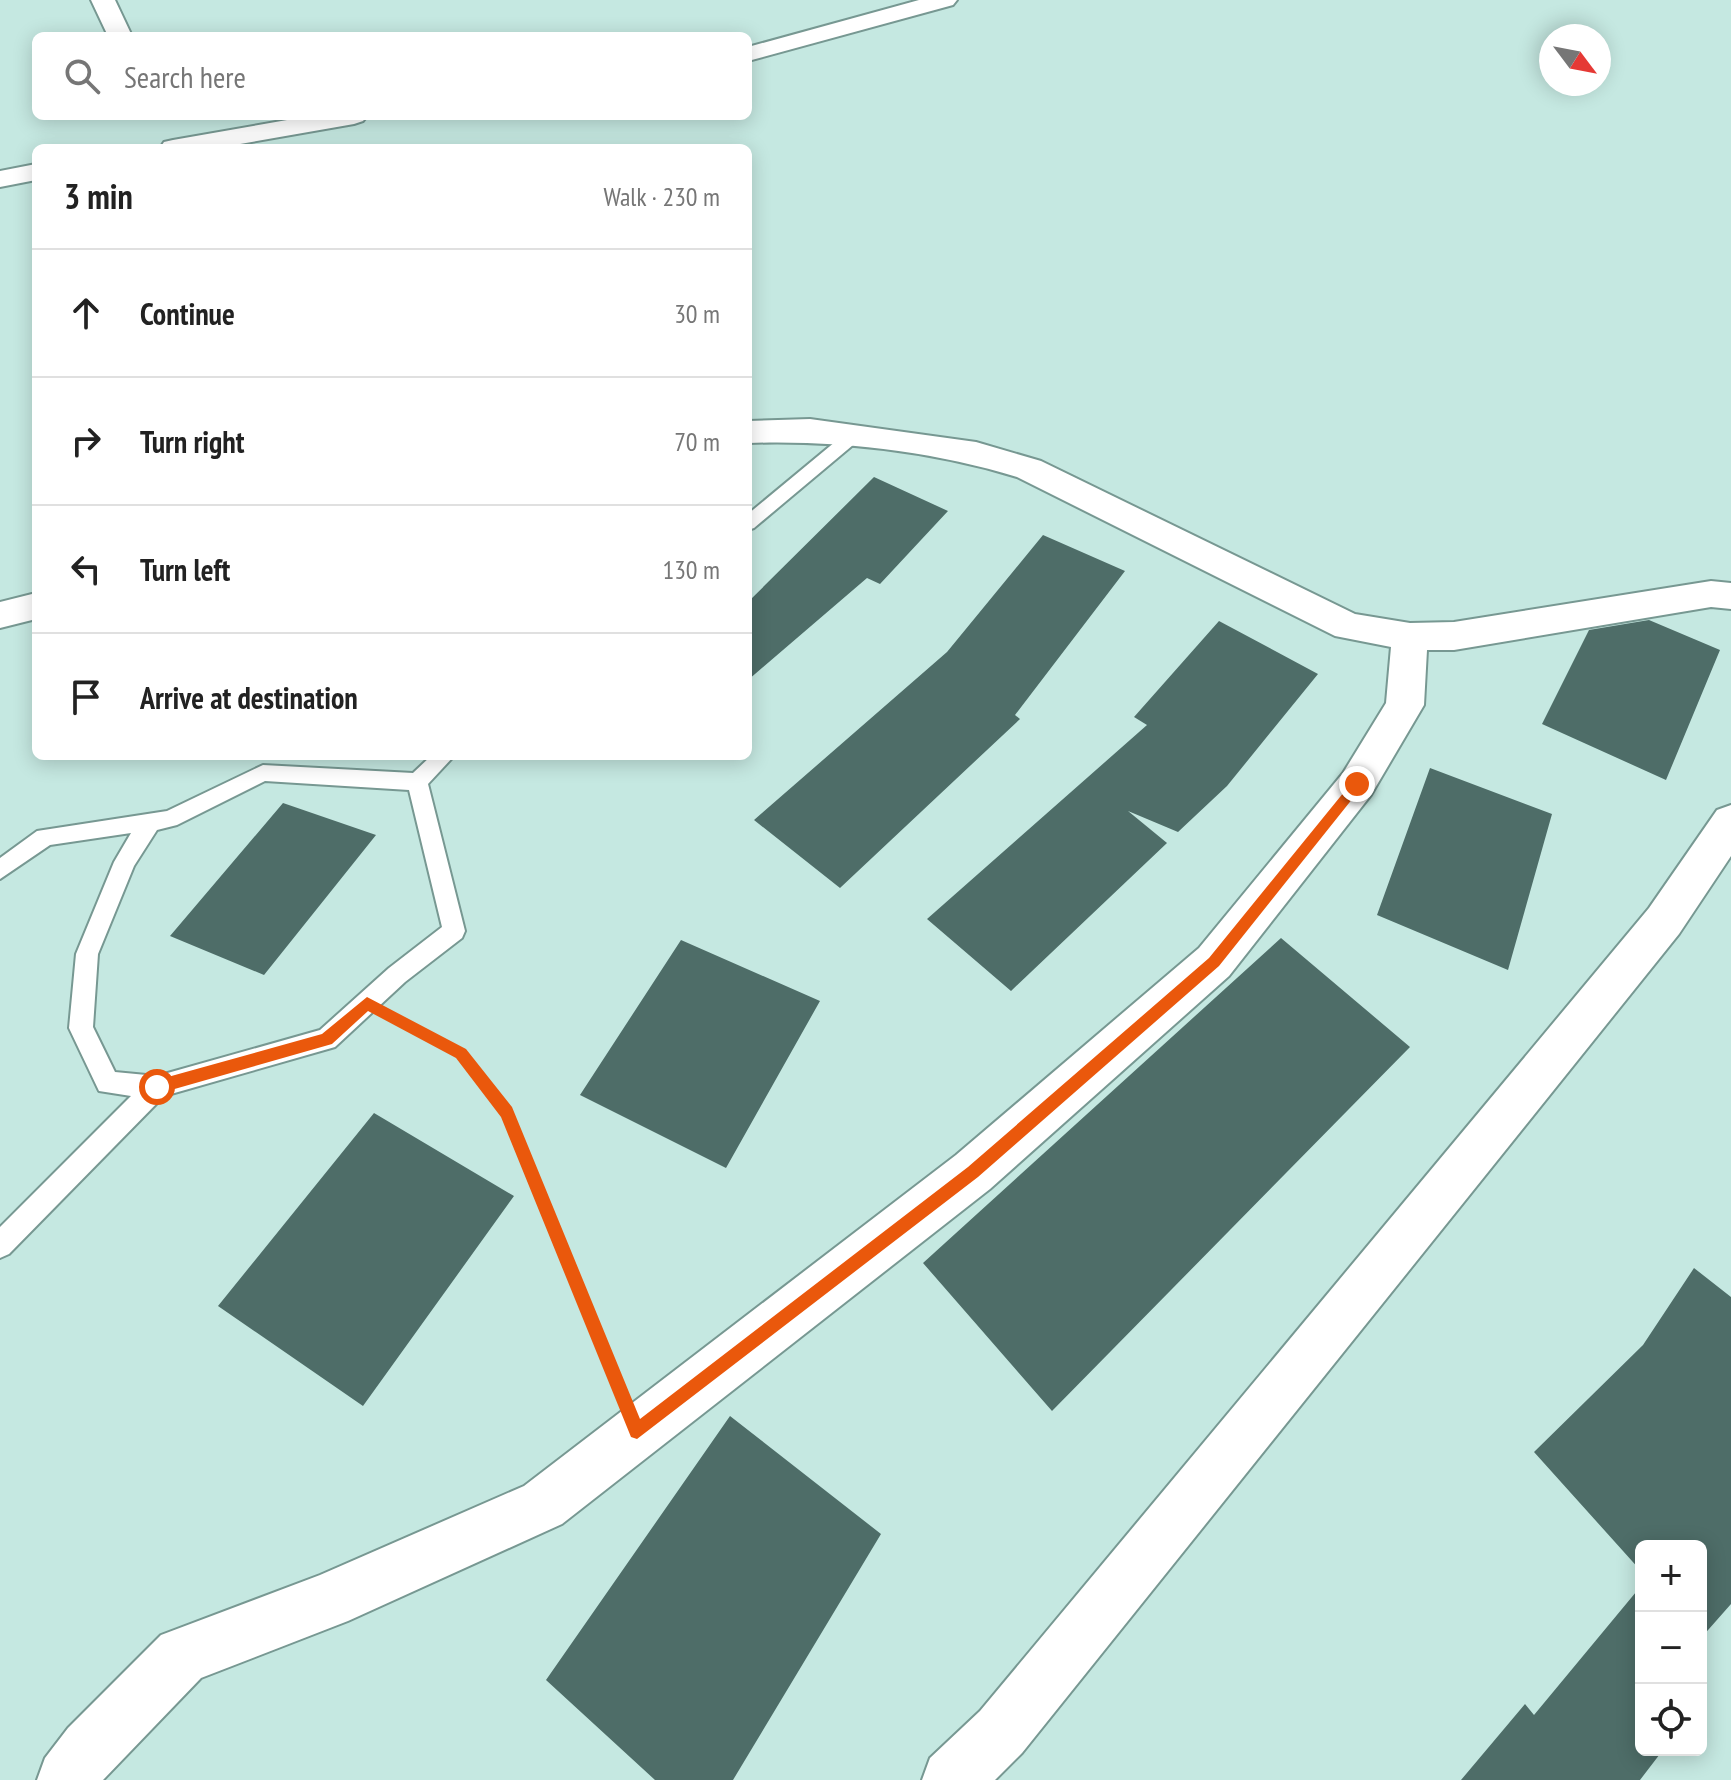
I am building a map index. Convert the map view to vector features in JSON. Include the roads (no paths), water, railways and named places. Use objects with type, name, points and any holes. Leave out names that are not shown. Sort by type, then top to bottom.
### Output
[{"type":"street","points":[[103,0],[118,32]]},
{"type":"street","points":[[752,53],[945,0]]},
{"type":"street","points":[[169,141],[324,120]]},
{"type":"street","points":[[0,179],[32,173]]},
{"type":"street","points":[[752,432],[810,430],[976,453],[1029,469],[1348,626],[1410,637],[1454,636],[1711,594],[1731,596]]},
{"type":"street","points":[[0,615],[32,607]]},
{"type":"street","points":[[67,1780],[89,1749],[182,1656],[328,1601],[543,1505],[973,1172],[1214,962],[1357,784],[1405,705],[1410,637]]},
{"type":"street","points":[[952,1780],[1001,1732],[1654,934],[1731,822]]},
{"type":"lane","points":[[752,521],[853,436]]},
{"type":"lane","points":[[0,870],[45,837],[170,819],[263,773],[417,782],[440,760]]},
{"type":"lane","points":[[150,822],[125,862],[87,954],[81,1028],[108,1083],[157,1087],[327,1039],[397,975],[454,931],[417,782]]},
{"type":"lane","points":[[0,1245],[157,1087]]}]
